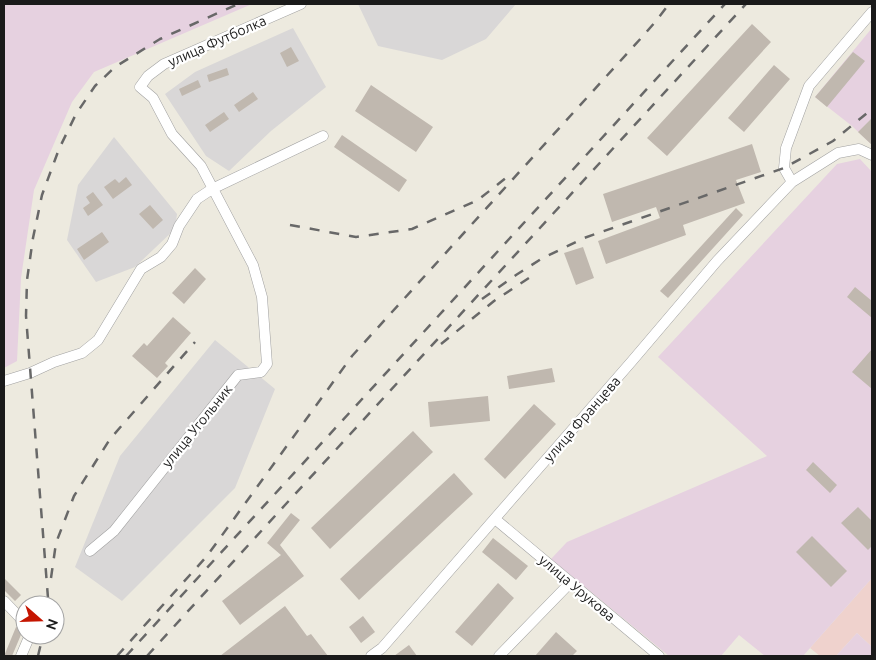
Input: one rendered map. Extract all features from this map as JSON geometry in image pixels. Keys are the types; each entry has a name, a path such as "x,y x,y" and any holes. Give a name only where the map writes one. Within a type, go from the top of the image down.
{"street":[{"name":"улица Футболка","path":"140,87 148,76 164,64 301,4"},
{"path":"792,182 784,168 786,148 809,86 872,12"},
{"name":"улица Угольник","path":"90,551 114,531 238,375 261,372 267,364 262,297 253,265 201,166 172,134 153,98 140,87"},
{"path":"4,381 30,374 54,362 82,353 98,340 140,269 162,257 172,244 179,226 197,199 212,189 324,136"},
{"name":"улица Францева","path":"371,656 382,648 495,519 717,261 792,182 838,153 858,149 872,155"},
{"name":"улица Урукова","path":"495,519 659,656"},
{"path":"499,656 570,582"},
{"path":"4,602 15,613"}],"shaded area":[{"path":"4,4 252,4 94,72 72,102 34,190 21,278 17,361 4,368"},
{"path":"358,4 516,4 486,39 442,60 378,46"},
{"path":"293,28 326,87 271,131 229,171 206,156 165,94 195,72"},
{"path":"872,28 872,145 852,126 815,97"},
{"path":"114,137 177,214 175,229 135,267 96,282 67,240 78,185"},
{"path":"860,159 872,172 872,578 803,656 765,656 739,635 721,656 669,656 551,559 567,542 767,456 658,357 837,164"},
{"path":"215,340 275,389 235,488 122,601 75,567 120,456"},
{"path":"872,578 872,647 857,633 836,656 820,656 810,648"},
{"path":"857,633 872,647 872,656 836,656"}],"building":[{"path":"752,24 771,42 667,156 647,138"},
{"path":"291,47 299,61 287,67 280,53"},
{"path":"853,52 865,61 827,107 815,97"},
{"path":"774,65 790,79 744,132 728,118"},
{"path":"227,68 229,75 209,82 207,75"},
{"path":"198,80 201,87 182,96 179,89"},
{"path":"371,85 433,127 416,152 355,111"},
{"path":"253,92 258,99 239,112 234,105"},
{"path":"224,112 229,119 210,132 205,125"},
{"path":"872,118 872,145 858,132"},
{"path":"342,135 407,180 399,192 334,147"},
{"path":"752,144 761,172 736,180 745,203 683,225 686,235 606,264 598,241 660,218 656,207 612,222 603,194"},
{"path":"126,177 132,185 113,199 104,187 115,179 119,183"},
{"path":"93,192 103,205 88,216 83,208 90,203 86,197"},
{"path":"150,205 163,220 153,229 139,214"},
{"path":"736,208 743,215 668,298 660,291"},
{"path":"102,232 109,242 84,260 77,249"},
{"path":"583,247 594,278 576,285 564,253"},
{"path":"195,268 206,279 184,304 172,293"},
{"path":"855,287 872,301 872,318 847,297"},
{"path":"173,317 191,333 165,363 168,366 157,378 132,356 144,343 147,346"},
{"path":"872,349 872,389 852,372"},
{"path":"552,368 555,382 509,389 507,376"},
{"path":"488,396 490,421 430,427 428,402"},
{"path":"534,404 556,424 505,479 484,459"},
{"path":"413,431 433,452 330,549 311,528"},
{"path":"813,462 837,485 830,493 806,470"},
{"path":"454,473 473,494 359,600 340,579"},
{"path":"858,507 872,521 872,546 868,550 841,523"},
{"path":"291,513 300,520 280,545 304,576 240,625 222,601 281,555 267,543"},
{"path":"812,536 847,571 831,587 796,552"},
{"path":"493,538 528,566 516,580 482,552"},
{"path":"4,578 21,595 15,595 15,601 4,590"},
{"path":"498,583 514,598 472,646 455,632"},
{"path":"285,606 307,636 311,634 328,656 220,656"},
{"path":"363,616 375,632 361,643 349,627"},
{"path":"15,629 15,645 17,645 12,656 4,656"},
{"path":"556,632 577,651 572,656 535,656"},
{"path":"409,645 417,656 394,656"}],"railway":[{"path":"48,595 26,316 27,280 42,195 59,149 76,114 95,86 115,67 160,39 238,4"},
{"path":"117,656 207,556 352,356 643,36 669,4"},
{"path":"126,656 725,4"},
{"path":"147,656 746,4"},
{"path":"482,299 541,259 584,238 784,168 833,141 872,109"},
{"path":"290,225 356,237 412,229 478,200 507,177"},
{"path":"441,344 494,301 529,278"},
{"path":"51,578 56,543 74,496 110,439 195,342"},
{"path":"38,656 41,645"}]}
